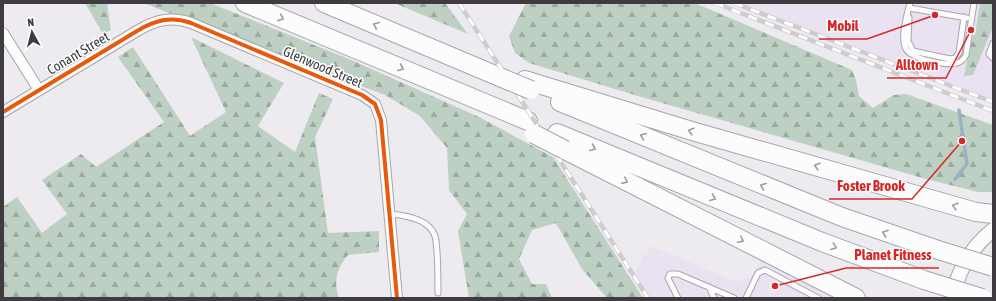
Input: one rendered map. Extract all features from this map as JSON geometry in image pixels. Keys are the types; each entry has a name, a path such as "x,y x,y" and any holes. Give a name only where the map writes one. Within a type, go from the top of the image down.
{"highway":[{"path":"245,3 430,80 531,127 565,150 856,298"},
{"path":"324,3 449,56 528,85 780,193 881,232 993,267"},
{"path":"528,85 976,212 993,214"},
{"path":"531,127 557,133 822,242 924,280 982,298"}],"main road":[{"path":"952,298 957,280 965,262 977,246 993,230"}],"street":[{"name":"Conant Street","path":"3,112 136,30 152,23 168,19"},
{"name":"Glenwood Street","path":"168,19 191,23 370,99 375,104 381,120 397,298"},
{"path":"3,33 39,90"}],"lane":[{"path":"909,6 904,44 906,50 918,58 954,64 962,61 966,55 974,3"},
{"path":"909,6 972,19"},
{"path":"909,6 910,28 908,41 910,47 917,53 950,59 955,58 959,53 964,17"},
{"path":"993,43 989,54 993,58"},
{"path":"389,214 416,219 429,227 435,236 438,292"},
{"path":"746,298 758,273 765,270 818,298"},
{"path":"678,298 668,278 670,274 678,274 734,298"},
{"path":"709,287 714,298"}],"shaded area":[{"path":"734,3 993,3 993,102 818,36"},
{"path":"651,246 737,282 751,277 761,260 842,298 648,298 634,276 644,253 647,255"}],"green space":[{"path":"85,3 113,3 107,5 111,30 103,34"},
{"path":"143,3 210,3 349,59 479,117 553,157 643,298 607,298 582,269 556,223 532,230 519,259 532,284 546,284 552,298 469,298 458,231 467,214 449,190 447,148 420,116 385,95"},
{"path":"394,3 445,3 468,34"},
{"path":"526,3 697,4 852,70 856,80 859,96 873,108 894,95 906,94 993,125 993,192 978,192 926,179 529,63 515,53 509,36"},
{"path":"980,3 993,3 993,27 973,75 964,76 973,35 975,35"},
{"path":"191,37 284,83 258,126 295,152 319,93 333,99 315,137 328,233 379,231 379,252 348,255 341,265 337,275 336,286 339,298 3,298 3,207 17,197 42,233 67,214 42,180 81,154 96,167 164,122 118,57 133,47 190,136 226,112"}],"waterway":[{"path":"955,179 967,164 959,110"}],"railway":[{"path":"459,3 648,298"},
{"path":"715,3 993,111"},
{"path":"734,3 993,102"}],"cycle path":[{"path":"3,112 144,27 163,20 177,20 191,23 362,95 375,104 381,120 397,298"}],"place":[{"name":"Mobil","path":"935,15"},
{"name":"Alltown","path":"971,30"},
{"name":"Foster Brook","path":"962,141"},
{"name":"Planet Fitness","path":"775,286"}]}
